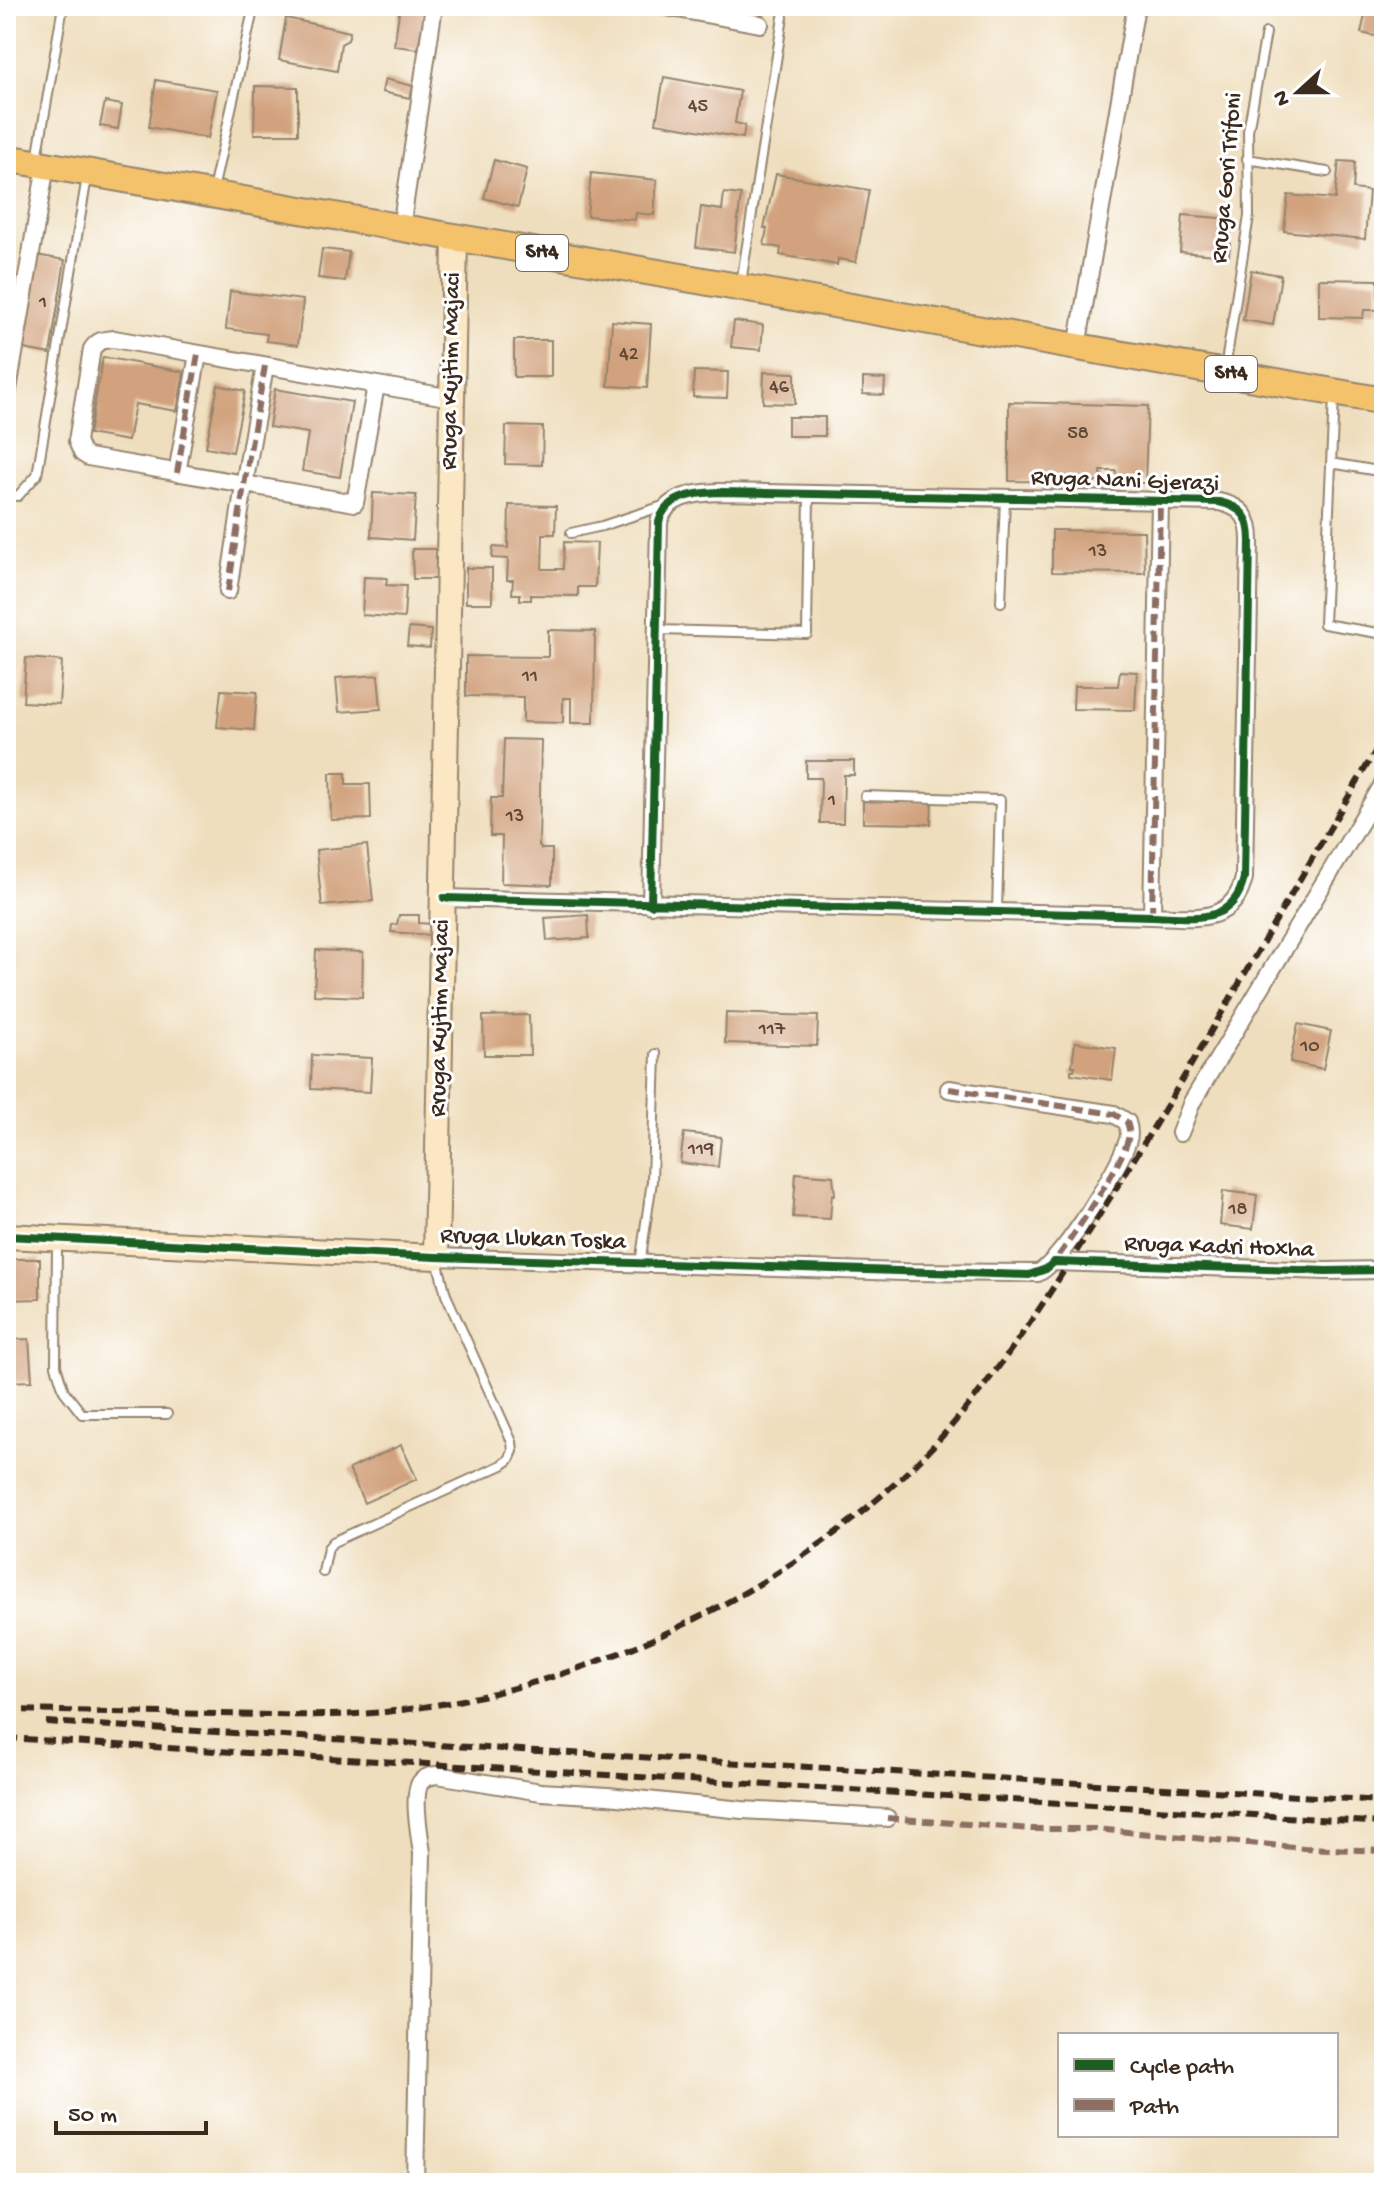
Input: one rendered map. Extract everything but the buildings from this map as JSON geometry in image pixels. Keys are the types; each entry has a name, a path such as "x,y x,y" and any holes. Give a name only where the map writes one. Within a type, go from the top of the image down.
{"main road":[{"name":"SH4","path":"6,158 1384,401"}],"street":[{"path":"401,228 434,6"},
{"path":"661,6 760,24"},
{"path":"1077,347 1136,6"},
{"path":"6,401 41,164"},
{"name":"Rruga Kujtim Majaci","path":"436,1257 455,238"},
{"path":"376,385 355,503 88,457 82,453 77,441 92,349 97,342 114,339 452,398"},
{"path":"177,473 198,354"},
{"path":"228,591 265,366"},
{"name":"Rruga Nani Gjerazi","path":"444,898 1195,917 1230,907 1241,891 1245,859 1250,525 1240,509 1230,504 1160,501 698,493 670,503"},
{"path":"1152,916 1160,501"},
{"path":"651,905 659,522 661,513 670,503"},
{"path":"1180,1133 1192,1102 1384,783"},
{"path":"949,1089 1114,1114 1127,1122 1129,1138 1125,1146 1100,1193 1054,1262"},
{"name":"Rruga Llukan Toska","path":"6,1236 436,1257 1029,1275 1054,1262"},
{"name":"Rruga Kadri Hoxha","path":"1054,1262 1326,1271 1384,1270"},
{"path":"415,2183 422,1853 417,1806 420,1783 425,1777 437,1775 541,1792 742,1810 887,1818"}],"lane":[{"path":"41,164 63,6"},
{"path":"212,195 254,6"},
{"path":"740,288 783,17"},
{"name":"Rruga Gori Trifoni","path":"1225,373 1249,216 1248,131 1266,33"},
{"path":"1247,159 1327,172"},
{"path":"6,495 18,496 37,475 88,173"},
{"path":"1334,392 1324,624 1384,634"},
{"path":"1331,463 1384,472"},
{"path":"658,630 807,634 809,495"},
{"path":"1001,602 1005,498"},
{"path":"571,533 670,503"},
{"path":"865,796 1000,800 997,913"},
{"name":"Rruga Llukan Toska","path":"640,1264 652,1181 656,1054"},
{"path":"58,1237 56,1366 64,1391 82,1414 167,1414"},
{"name":"Rruga Kujtim Majaci","path":"323,1572 328,1548 333,1542 502,1465 509,1460 513,1451 506,1425 446,1295 436,1257"}],"railway":[{"path":"6,1710 323,1715 385,1712 462,1700 539,1681 616,1655 690,1622 762,1583 829,1538 890,1488 945,1433 991,1377 1032,1319 1145,1141 1384,737"},
{"path":"46,1722 1384,1801"},
{"path":"6,1738 1384,1823"}],"marked path":[{"path":"177,473 198,354"},
{"path":"228,591 265,366"},
{"path":"1152,916 1160,501"},
{"path":"949,1089 1114,1114 1127,1122 1129,1134 1119,1161 1054,1262"},
{"path":"887,1818 1032,1829 1095,1829 1304,1848 1384,1851"}],"cycle path":[{"path":"444,898 1152,916 1182,917 1221,911 1239,893 1244,878 1250,541 1244,515 1234,507 1219,502 718,492 700,493 674,501 659,522 651,905"},
{"path":"6,1236 436,1257 1029,1275 1046,1269 1054,1262 1326,1271 1384,1270"}]}
